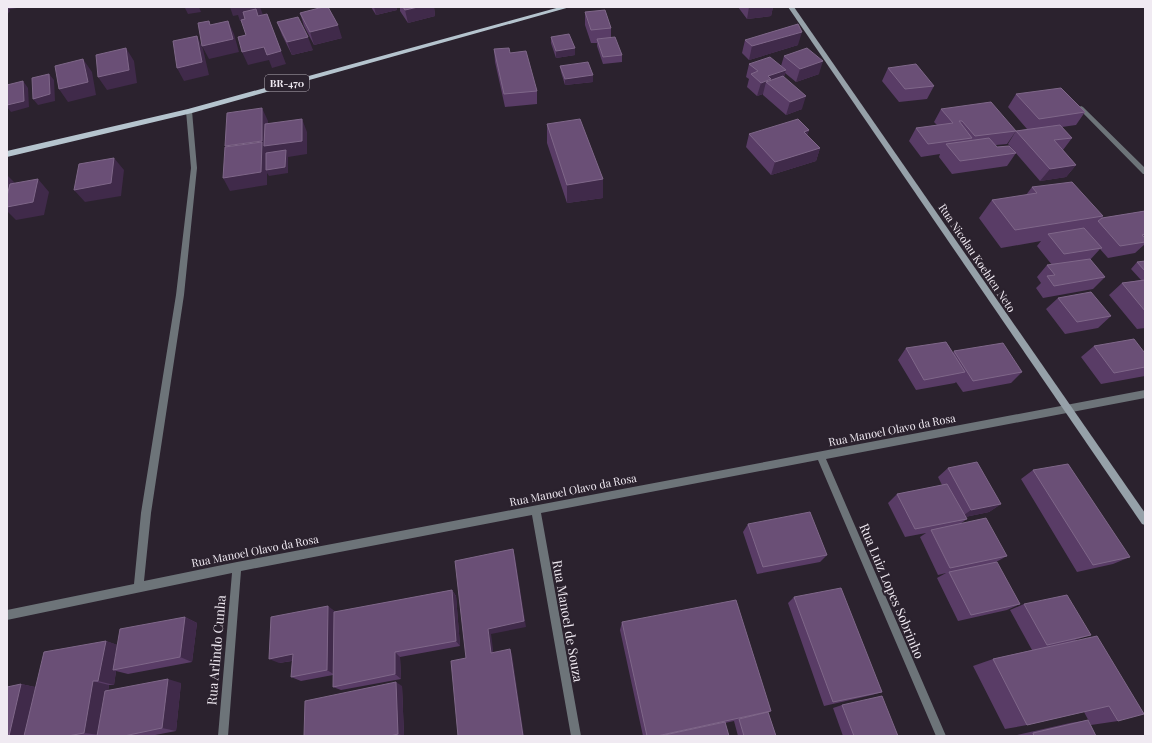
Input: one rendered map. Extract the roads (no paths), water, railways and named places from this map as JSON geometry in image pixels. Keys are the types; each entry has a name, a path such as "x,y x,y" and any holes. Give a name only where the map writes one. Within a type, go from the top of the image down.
{"main road":[{"name":"BR-470","path":"7,154 189,111 566,7"},
{"name":"Rua Nicolau Koehlen Neto","path":"791,7 1145,521"}],"street":[{"path":"1081,108 1145,172"},
{"path":"139,587 146,513 180,295 194,168 189,111"},
{"name":"Rua Manoel Olavo da Rosa","path":"7,615 237,566 1145,394"},
{"name":"Rua Luiz Lopes Sobrinho","path":"820,456 941,736"},
{"name":"Rua Manoel de Souza","path":"536,510 576,736"},
{"name":"Rua Arlindo Cunha","path":"223,736 237,566"}]}
